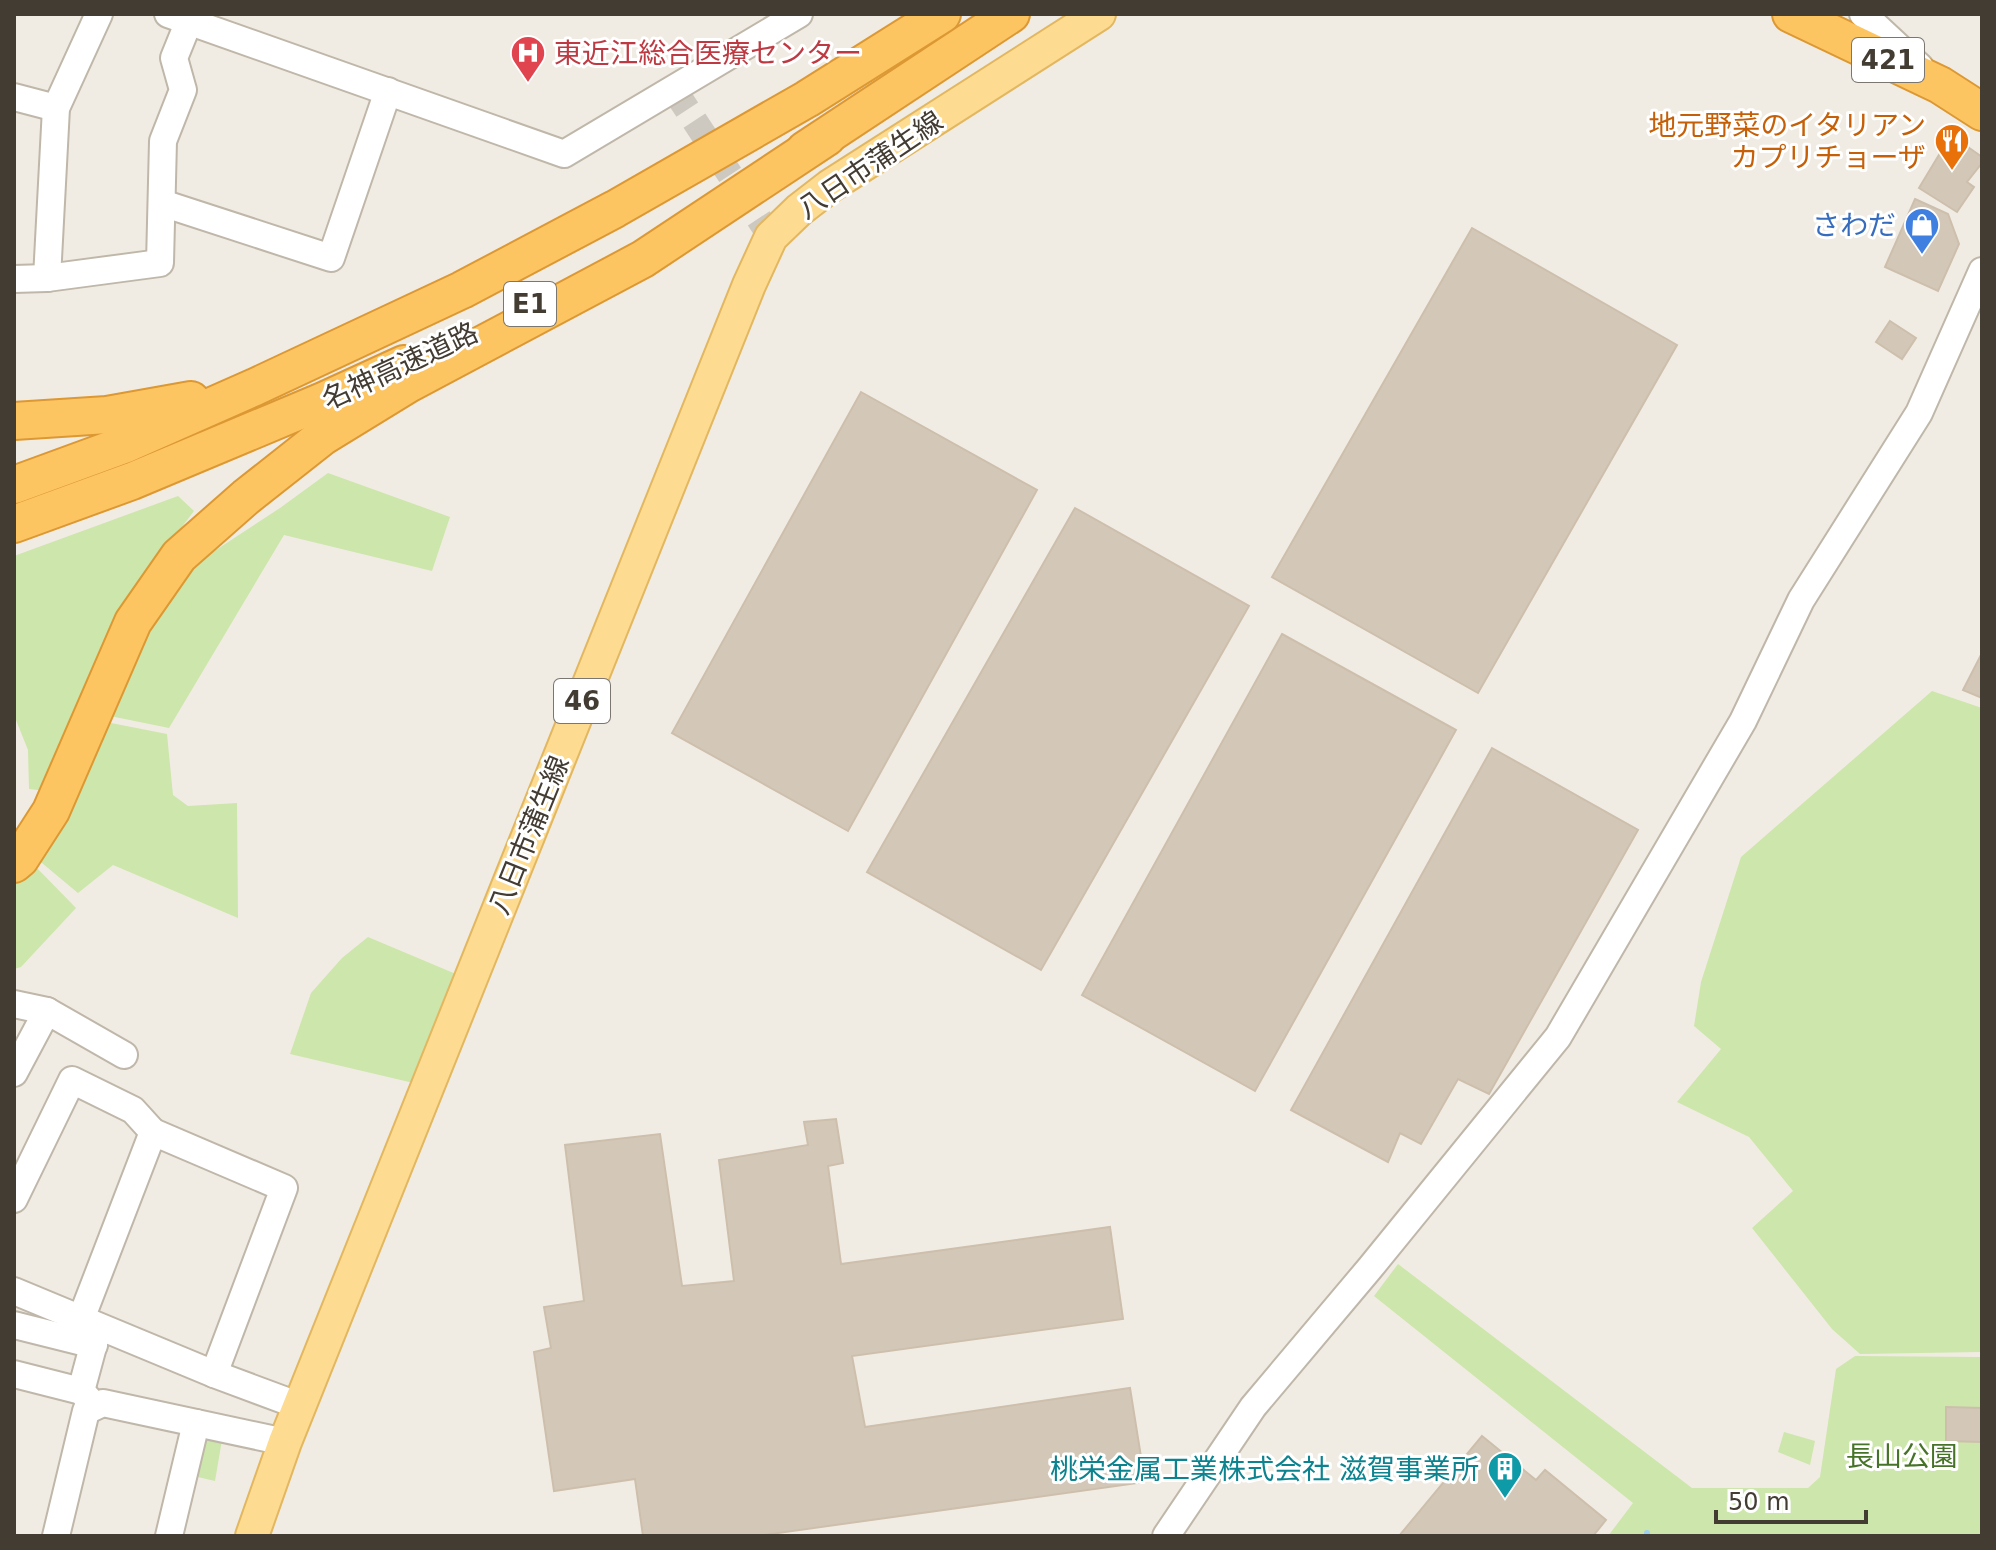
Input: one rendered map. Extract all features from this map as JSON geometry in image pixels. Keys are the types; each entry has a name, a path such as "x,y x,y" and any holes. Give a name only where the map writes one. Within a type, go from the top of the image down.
{"highway":[{"name":"名神高速道路","path":"14,485 126,444 462,290 615,209 807,99 942,14"},
{"name":"名神高速道路","path":"14,524 161,469 323,401 482,329 637,249 827,137 1011,14"},
{"name":"421","path":"1791,14 1940,85 1982,112"},
{"path":"14,864 51,811 133,622 179,556 246,497 322,437 410,383 643,259 827,137"},
{"path":"14,421 107,415 255,387"}],"main road":[{"name":"八日市蒲生線","path":"252,1536 285,1442 749,285 771,237 830,186 1099,14"}],"street":[{"path":"47,278 56,108 99,14"},
{"path":"14,279 47,278 160,263 163,141 183,90 174,58 178,18 564,154 799,14"},
{"path":"1863,14 1940,85"},
{"path":"162,203 331,258 388,91"},
{"path":"14,97 56,108"},
{"path":"1166,1536 1253,1407 1558,1037 1743,721 1801,600 1919,413 1982,271"},
{"path":"14,1004 47,1011 124,1055"},
{"path":"14,1073 47,1011"},
{"path":"14,1199 72,1080 133,1110 153,1132 284,1188 214,1374"},
{"path":"56,1536 86,1411 91,1330 153,1132"},
{"path":"14,1292 91,1330 300,1406"},
{"path":"14,1325 91,1330"},
{"path":"14,1374 103,1403 285,1442"},
{"path":"169,1536 196,1423"}],"green space":[{"path":"328,473 450,517 432,571 284,535 169,728 110,716 149,627 190,567"},
{"path":"178,496 194,511 143,578 46,791 29,789 28,750 14,715 14,556"},
{"path":"1932,691 1982,708 1982,1352 1860,1354 1832,1329 1752,1228 1793,1191 1749,1137 1677,1102 1721,1049 1694,1026 1701,982 1741,857"},
{"path":"106,722 167,734 173,795 188,806 237,803 238,918 113,865 78,893 36,858"},
{"path":"32,863 76,908 21,967 14,969 14,879"},
{"path":"368,937 463,977 422,1085 290,1054 311,993 342,958"},
{"name":"長山公園","path":"1398,1264 1692,1488 1808,1488 1820,1477 1836,1369 1855,1356 1982,1357 1982,1536 1608,1536 1633,1503 1374,1296"},
{"path":"190,1425 223,1434 215,1481 185,1474"},
{"path":"1784,1432 1815,1441 1810,1465 1778,1452"}],"building":[{"name":"地元野菜のイタリアン カプリチョーザ","path":"1951,135 1982,157 1982,163 1967,182 1974,187 1957,212 1919,188"},
{"name":"さわだ","path":"1915,199 1948,214 1959,244 1938,291 1885,267"},
{"path":"1472,228 1677,345 1478,693 1272,577"},
{"path":"1890,321 1916,338 1902,359 1876,342"},
{"path":"861,392 1037,490 848,831 672,733"},
{"path":"1075,508 1249,606 1041,970 867,872"},
{"path":"1282,634 1456,730 1255,1091 1082,995"},
{"path":"1982,653 1982,698 1963,690"},
{"path":"1492,748 1638,830 1489,1094 1458,1079 1421,1144 1400,1133 1388,1162 1291,1110"},
{"path":"836,1119 843,1163 828,1166 841,1264 1110,1227 1123,1319 852,1356 865,1427 1130,1388 1145,1482 756,1536 643,1536 635,1479 554,1491 534,1352 551,1348 544,1307 584,1301 565,1145 660,1134 682,1286 734,1281 719,1160 808,1145 804,1122"},
{"path":"1946,1407 1982,1408 1982,1442 1946,1441"},
{"name":"桃栄金属工業株式会社 滋賀事業所","path":"1482,1436 1536,1480 1545,1470 1606,1520 1593,1536 1399,1536"}],"tunnel":[{"path":"673,88 771,237"}],"place":[{"name":"東近江総合医療センター","path":"528,84"},
{"name":"地元野菜のイタリアン カプリチョーザ","path":"1952,172"},
{"name":"さわだ","path":"1922,256"},
{"name":"桃栄金属工業株式会社 滋賀事業所","path":"1505,1500"}]}
